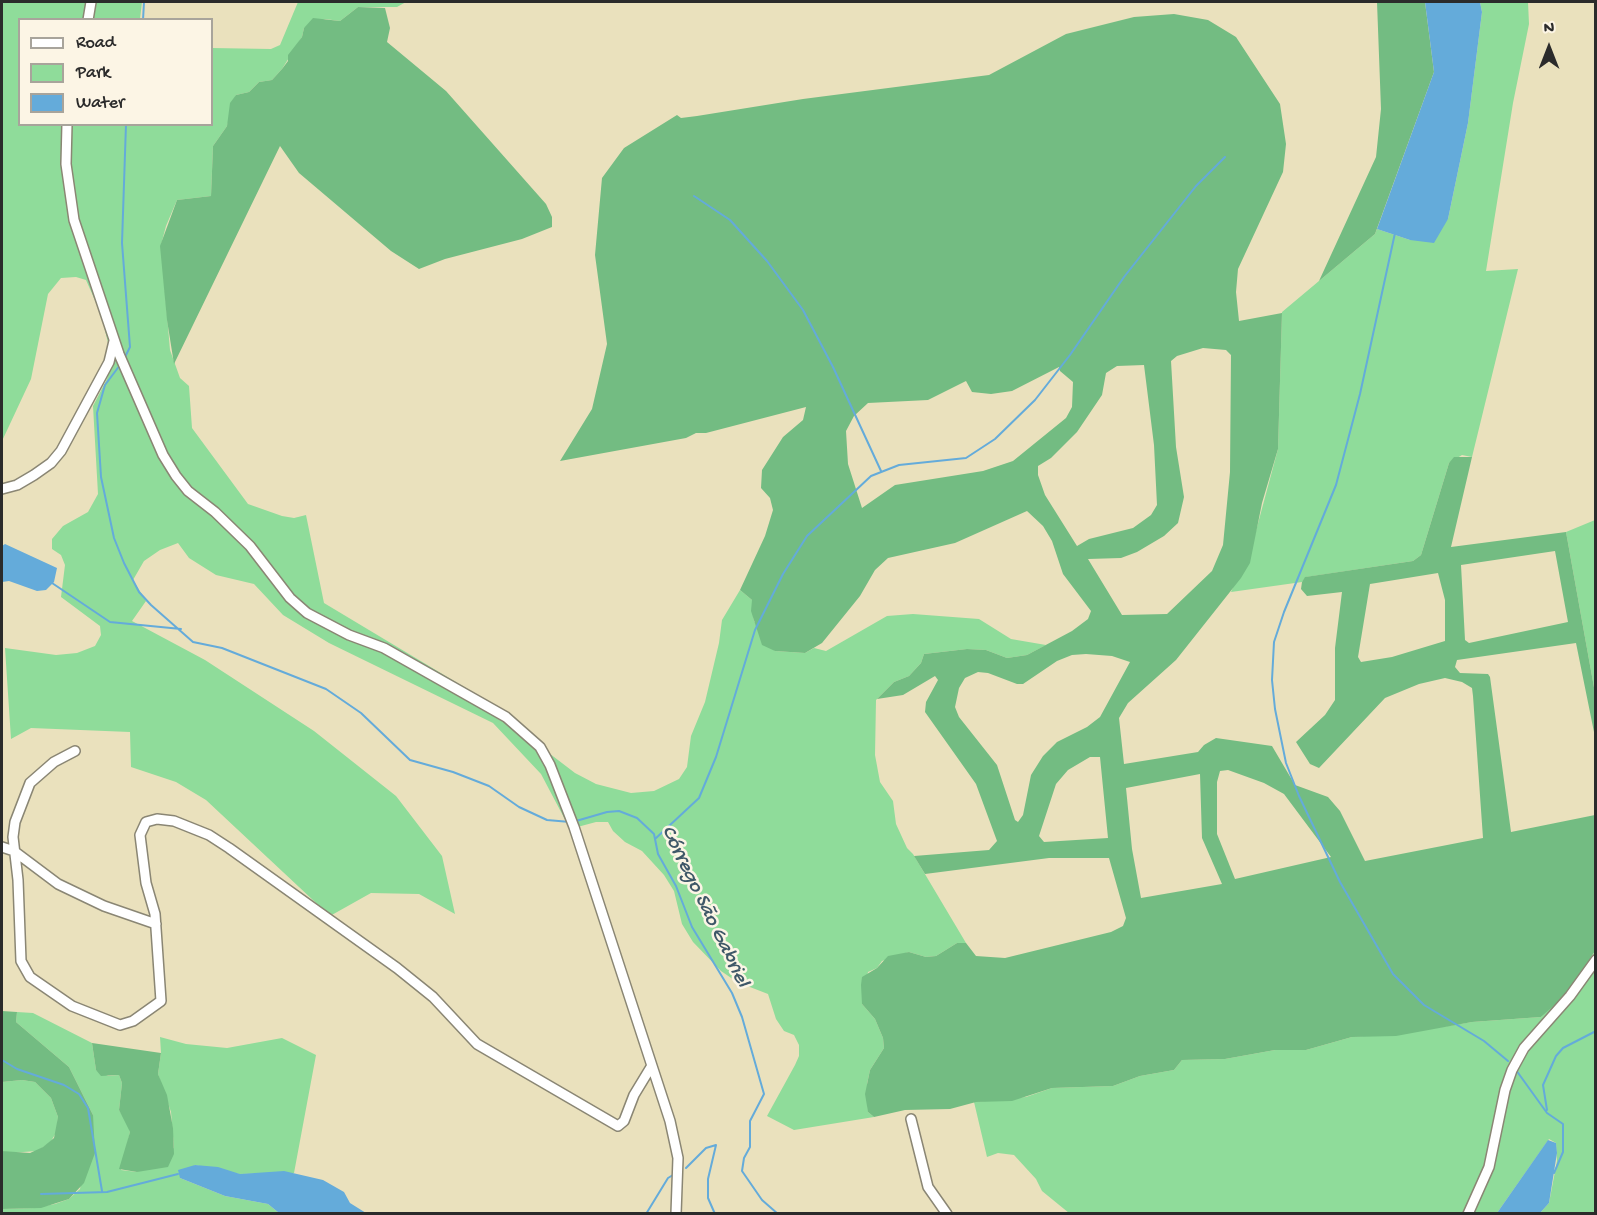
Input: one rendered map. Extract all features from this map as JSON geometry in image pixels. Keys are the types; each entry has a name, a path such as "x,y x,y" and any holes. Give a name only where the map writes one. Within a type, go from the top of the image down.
{"street":[{"path":"88,18 91,2"},
{"path":"67,126 66,164 74,220 114,341 163,455 176,476 188,491 215,512 250,546 290,598 307,613 326,625 384,648 506,717 540,747 550,765 573,822 670,1121 678,1158 676,1214"},
{"path":"2,489 17,485 34,475 51,463 61,451 109,362 114,341"},
{"path":"75,751 54,762 30,783 15,822 14,851 18,880 21,962 30,977 72,1006 120,1025 128,1024 158,1004 163,993 156,924 146,883 140,835 146,822 158,819 174,821 209,835 236,852 416,983 448,1011 477,1044 618,1126 624,1121 634,1095 651,1068"},
{"path":"2,846 14,851 58,884 104,906 156,924"},
{"path":"1468,1214 1489,1167 1505,1090 1512,1070 1524,1048 1570,996 1596,960"},
{"path":"911,1119 927,1187 947,1214"}],"green space":[{"path":"2,2 142,2 140,18 18,18 18,126 213,126 213,48 271,49 280,45 298,2 406,2 397,7 358,7 340,21 325,19 304,28 302,37 282,69 272,80 259,82 249,92 236,95 227,126 213,146 211,196 177,200 161,245 170,350 180,378 189,386 192,428 248,504 282,516 294,518 306,515 324,603 514,717 520,731 575,773 596,784 631,793 654,791 679,779 687,767 691,736 705,702 722,620 740,590 752,600 754,621 775,651 805,653 814,648 826,651 887,616 913,614 979,619 1011,639 1046,645 1027,655 1007,658 986,650 967,649 924,654 921,663 909,676 894,682 876,700 875,755 880,782 893,801 896,824 907,848 913,854 966,943 957,943 936,956 926,957 909,952 882,961 877,968 868,972 862,1004 875,1019 883,1038 884,1048 870,1070 867,1084 868,1112 874,1117 794,1130 767,1116 795,1065 799,1056 799,1045 794,1035 784,1031 776,1019 768,994 737,982 721,971 693,942 682,924 674,891 664,875 642,851 625,842 613,831 608,822 596,822 570,829 541,774 493,723 329,643 283,615 254,584 216,575 189,558 178,543 160,550 144,561 133,580 146,601 132,621 205,660 314,731 396,796 442,856 455,914 419,894 371,893 330,916 206,800 176,782 131,767 130,732 31,728 11,739 5,648 56,655 77,653 95,646 101,635 100,626 61,597 65,565 61,555 52,549 52,539 63,526 88,512 98,494 93,406 107,379 112,359 101,314 86,280 76,277 61,278 48,294 31,379 2,441"},
{"path":"1377,2 1425,2 1434,72 1375,234 1319,281 1376,157 1381,109"},
{"path":"1480,2 1528,2 1529,24 1513,103 1486,271 1518,269 1472,457 1462,455 1449,463 1421,555 1413,561 1306,577 1302,582 1231,592 1253,542 1278,449 1282,312 1375,234 1377,229 1410,240 1448,219 1468,123 1482,12"},
{"path":"358,7 385,8 390,28 387,42 446,91 546,204 552,217 552,227 522,239 445,259 419,269 391,251 299,173 280,146 174,364 160,246 177,200 211,196 213,146 227,126 230,103 236,95 249,92 259,82 272,80 288,61 288,55 302,37 304,28 313,18 340,21"},
{"path":"1174,14 1208,20 1236,37 1280,104 1286,144 1283,172 1238,269 1236,292 1239,321 1282,313 1278,449 1262,503 1250,563 1241,578 1176,660 1128,703 1119,718 1124,764 1198,752 1204,745 1216,738 1272,746 1295,785 1328,797 1340,811 1365,861 1483,838 1472,688 1462,682 1445,678 1419,684 1385,698 1319,768 1310,764 1296,742 1325,715 1335,700 1335,648 1342,592 1307,596 1301,589 1305,577 1413,561 1421,555 1449,463 1454,457 1472,457 1451,547 1566,532 1595,693 1595,737 1576,643 1457,660 1455,667 1460,673 1488,674 1490,677 1511,832 1595,815 1595,951 1568,993 1541,1017 1472,1022 1396,1036 1352,1037 1306,1050 1275,1050 1225,1059 1182,1060 1174,1070 1140,1076 1113,1086 1052,1088 1012,1101 976,1102 950,1109 905,1110 874,1117 868,1112 865,1094 870,1070 884,1048 883,1038 875,1019 862,1004 861,985 862,977 877,968 888,956 909,952 926,957 936,956 957,943 966,943 976,956 1005,958 1111,932 1123,926 1126,918 1109,858 1049,858 925,874 914,856 989,850 997,841 976,784 925,712 926,702 938,680 935,676 903,695 877,699 894,682 909,676 921,663 924,654 967,649 986,650 1007,658 1027,655 1072,631 1088,619 1091,611 1063,574 1052,541 1043,526 1027,511 955,543 888,558 875,570 860,596 822,643 805,653 775,651 762,645 751,611 752,600 740,590 765,536 773,510 770,498 761,488 762,470 783,437 803,420 806,407 706,433 696,433 686,438 560,461 592,409 607,344 595,255 602,178 624,148 677,115 681,118 697,116 803,99 989,75 1066,34 1134,17","holes":["1203,348 1226,350 1231,355 1230,472 1223,545 1212,571 1167,614 1122,615 1088,559 1121,558 1137,552 1164,536 1178,523 1184,497 1176,447 1171,361 1177,356","1144,365 1154,445 1157,505 1151,515 1133,528 1089,539 1077,546 1045,495 1038,475 1038,466 1051,458 1077,432 1102,395 1106,373 1117,366","1059,367 1060,371 1073,382 1072,407 1066,418 1013,461 983,471 895,485 862,508 848,464 846,431 854,416 868,403 928,400 966,381 972,392 991,394 1012,391","1555,551 1568,622 1469,643 1465,640 1461,565","1438,573 1445,600 1445,641 1392,657 1361,662 1358,657 1370,584","1086,654 1112,656 1130,662 1100,717 1087,727 1057,742 1043,756 1031,775 1023,815 1018,822 1015,820 997,765 959,717 955,707 959,688 965,678 978,672 1023,684 1057,661 1072,655","1090,757 1100,757 1108,838 1044,842 1039,836 1056,784 1068,770","1228,770 1264,783 1284,794 1331,857 1235,879 1217,834 1217,782 1220,771","1200,774 1202,838 1222,884 1141,898 1132,849 1126,788"]},
{"path":"1595,520 1595,693 1566,532"},
{"path":"1595,951 1595,1213 1540,1213 1549,1203 1557,1161 1556,1143 1549,1139 1497,1213 1069,1213 1042,1191 1036,1179 1014,1155 998,1153 987,1157 974,1102 1026,1097 1052,1088 1113,1086 1140,1076 1174,1070 1182,1060 1225,1059 1275,1050 1306,1050 1352,1037 1411,1032 1472,1022 1541,1017 1587,967"},
{"path":"2,1011 17,1012 16,1022 69,1067 93,1115 95,1153 84,1183 69,1199 41,1208 2,1209 2,1151 30,1153 43,1147 54,1138 58,1117 51,1098 35,1082 22,1080 2,1082"},
{"path":"17,1012 33,1013 92,1043 96,1070 108,1076 119,1075 122,1083 119,1110 130,1132 121,1170 137,1172 174,1148 171,1112 158,1074 161,1053 160,1037 186,1044 227,1048 282,1038 316,1055 294,1173 239,1174 195,1165 180,1178 225,1196 268,1204 279,1213 2,1214 2,1209 34,1208 55,1204 69,1199 80,1189 93,1115 69,1067 16,1022"},
{"path":"92,1043 161,1053 158,1074 167,1095 173,1128 174,1154 168,1167 137,1172 119,1169 130,1132 119,1110 122,1083 119,1075 101,1076 96,1070"},
{"path":"22,1080 35,1082 51,1098 58,1117 57,1131 50,1143 37,1151 9,1153 2,1151 2,1082"}],"water":[{"path":"1425,2 1480,2 1482,12 1468,123 1448,219 1434,243 1410,240 1377,229 1434,72"},
{"path":"5,544 57,568 54,582 46,590 37,591 9,581 2,582 2,546"},
{"path":"1548,1140 1556,1143 1557,1153 1549,1203 1540,1213 1497,1213"},
{"path":"195,1165 218,1167 240,1174 284,1171 323,1180 344,1192 350,1203 366,1213 279,1213 268,1204 225,1196 180,1178 178,1170"}],"waterway":[{"name":"Córrego São Gabriel","path":"143,18 144,2"},
{"name":"Córrego São Gabriel","path":"125,357 130,347 122,243 126,126"},
{"path":"655,839 699,798 716,757 755,630 783,574 807,536 871,476 899,465 966,458 995,439 1035,400 1070,355 1124,277 1196,186 1225,157"},
{"path":"694,196 730,220 767,261 803,310 833,367 881,471"},
{"path":"1395,233 1360,394 1336,485 1274,642 1272,680 1275,709 1286,763 1299,796 1340,882 1393,974 1424,1005 1484,1041 1508,1061"},
{"name":"Córrego São Gabriel","path":"120,365 105,385 97,413 101,477 114,538 139,592 151,605 193,642 222,648 326,689 361,713 410,760 453,772 489,786 519,807 547,820 570,822"},
{"path":"52,583 110,622 181,629"},
{"name":"Córrego São Gabriel","path":"576,821 619,811 637,818 654,834 658,854 676,886 692,927 732,993 742,1017 764,1094 750,1121 750,1147 744,1158 742,1171 762,1200 778,1214"},
{"path":"1547,1110 1543,1085 1556,1056 1563,1048 1596,1031"},
{"path":"2,1060 17,1069 64,1085 79,1094 88,1108 102,1191"},
{"path":"1516,1070 1547,1113 1563,1124 1563,1152 1554,1173"},
{"path":"686,1168 706,1148 716,1145 708,1179 708,1198 715,1214"},
{"path":"41,1194 107,1192 178,1174"},
{"path":"646,1214 668,1178 673,1175"}]}
